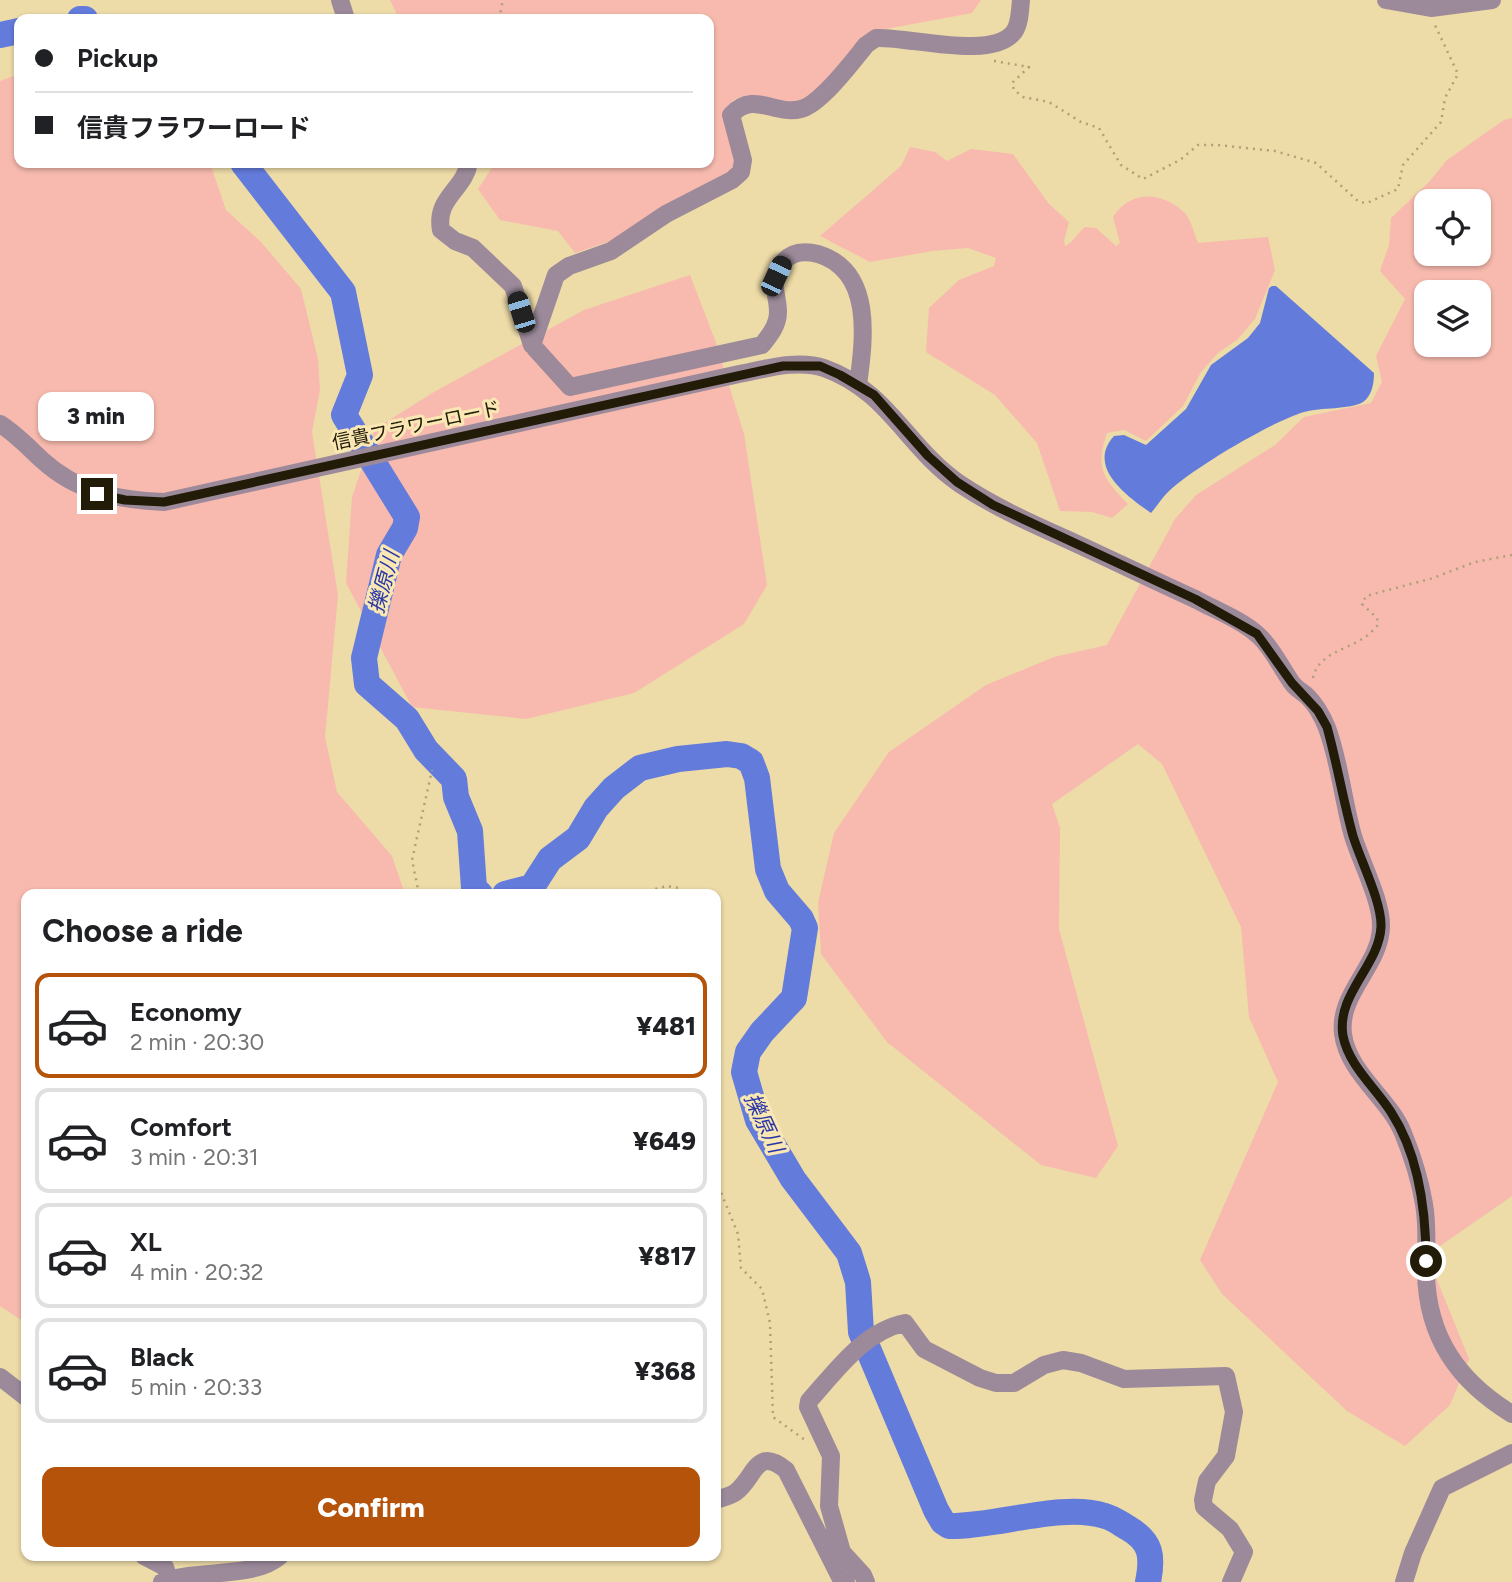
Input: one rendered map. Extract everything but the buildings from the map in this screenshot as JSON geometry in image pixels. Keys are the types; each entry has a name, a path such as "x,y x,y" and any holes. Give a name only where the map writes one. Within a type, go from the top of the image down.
{"street":[{"path":"532,345 556,275 569,266 611,251 666,214 732,180 741,172 743,160 731,115 738,107 749,103 787,111 803,109 816,101 866,45 876,38 984,46 1007,38 1017,25 1021,0"},
{"path":"1386,0 1431,8 1492,0"},
{"path":"468,168 445,201 439,218 441,230 456,241 473,248 513,286 532,345 570,387 762,345 773,332 778,312 773,290 782,263 792,254 808,252 832,261 846,272 855,284 861,303 863,324 858,385"},
{"name":"信貴フラワーロード","path":"0,424 16,434 66,479 97,494 125,500 164,502 783,366 820,366 874,395 928,456 957,482 993,505 1195,599 1257,634 1292,683 1308,698 1327,727 1353,834 1379,906 1379,942 1360,975 1344,1016 1343,1032 1346,1048 1402,1130 1413,1160 1424,1204 1429,1310 1437,1335 1451,1359 1471,1382 1493,1402 1512,1414"},
{"path":"870,1581 842,1552 829,1506 831,1456 808,1407 809,1401 849,1356 886,1327 905,1323 924,1349 980,1378 996,1383 1014,1382 1044,1365 1063,1360 1081,1363 1124,1380 1226,1376 1234,1412 1226,1456 1207,1480 1203,1500 1204,1507 1230,1530 1244,1552 1231,1582"},
{"path":"0,1377 21,1393"},
{"path":"1404,1582 1413,1553 1442,1488 1512,1453"},
{"path":"721,1498 736,1492 762,1462 771,1460 777,1463 786,1470 840,1577 846,1582"},
{"path":"154,1561 165,1567 166,1581 261,1567 271,1561"}],"path":[{"path":"987,59 1029,67 1012,83 1014,90 1023,97 1049,102 1081,122 1099,128 1121,165 1143,179 1180,160 1198,145 1275,151 1316,163 1359,202 1367,203 1398,189 1404,166 1441,122 1445,98 1458,74 1434,24 1431,8"},
{"path":"1308,698 1315,668 1339,649 1364,638 1378,625 1377,618 1362,604 1366,596 1433,578 1475,562 1512,555"},
{"path":"418,889 412,860 432,770"},
{"path":"655,889 667,886 680,889"},
{"path":"721,1192 738,1234 741,1268 762,1289 769,1323 773,1417 804,1438 810,1448"}],"shaded area":[{"path":"390,0 981,0 972,13 880,30 809,99 789,106 768,103 749,95 735,99 727,107 738,160 733,174 628,235 575,253 558,231 500,220 478,189 492,168 714,168 714,14 397,14"},
{"path":"14,76 14,168 212,168 226,210 261,242 301,289 318,359 320,390 312,432 338,595 325,737 337,792 392,856 403,889 21,889 21,1320 0,1306 0,81"},
{"path":"1512,118 1512,1196 1427,1255 1469,1359 1450,1405 1405,1446 1347,1411 1222,1294 1200,1260 1278,1082 1249,1017 1241,927 1162,764 1138,744 1052,804 1060,828 1059,929 1118,1146 1096,1178 1041,1165 887,1042 821,954 818,903 834,833 889,752 986,685 1054,657 1107,645 1175,519 1196,495 1275,445 1304,417 1371,403 1382,382 1376,356 1405,299 1380,271 1389,245 1391,218 1414,196 1414,266 1491,266 1491,189 1422,189 1447,160 1504,120"},
{"path":"910,147 935,152 947,161 971,149 1013,154 1049,204 1069,222 1065,246 1085,227 1096,228 1116,246 1120,243 1113,217 1128,202 1147,197 1166,201 1185,213 1198,243 1268,237 1275,270 1255,319 1237,340 1218,353 1201,372 1183,406 1146,441 1124,430 1107,433 1102,456 1104,472 1112,487 1128,504 1112,518 1092,512 1060,511 1037,443 995,395 926,352 929,308 959,280 994,266 996,258 968,248 932,251 870,262 820,236 901,166"},
{"path":"690,275 715,340 744,434 767,585 744,624 634,693 526,719 412,707 346,583 352,497 375,429 434,392 584,310"}],"water":[{"path":"1276,286 1374,373 1370,393 1357,405 1304,412 1253,435 1180,482 1151,513 1113,480 1107,470 1107,448 1114,436 1124,435 1146,445 1186,409 1211,365 1248,338 1260,323 1269,288"}],"waterway":[{"name":"擽原川","path":"0,35 14,32"},
{"name":"擽原川","path":"247,168 343,292 360,375 344,415 407,517 405,528 389,555 364,658 367,684 407,719 426,750 454,779 456,797 470,831 475,889"},
{"name":"擽原川","path":"524,889 532,887 550,859 578,838 596,808 614,788 640,768 678,759 727,754 741,756 751,762 757,778 768,869 777,891 801,919 805,928 794,998 762,1032 748,1052 744,1072 758,1120 793,1179 849,1253 858,1282 861,1332 936,1510 943,1522 949,1526 1049,1513 1088,1512 1108,1517 1136,1533 1146,1545 1150,1558 1148,1582"}],"route":[{"path":"97,494 125,500 164,502 783,366 820,366 858,385 874,395 928,456 957,482 993,505 1195,599 1257,634 1292,683 1318,711 1332,744 1353,834 1379,906 1381,927 1379,942 1351,994 1344,1016 1346,1048 1402,1130 1424,1204 1426,1261"}]}
